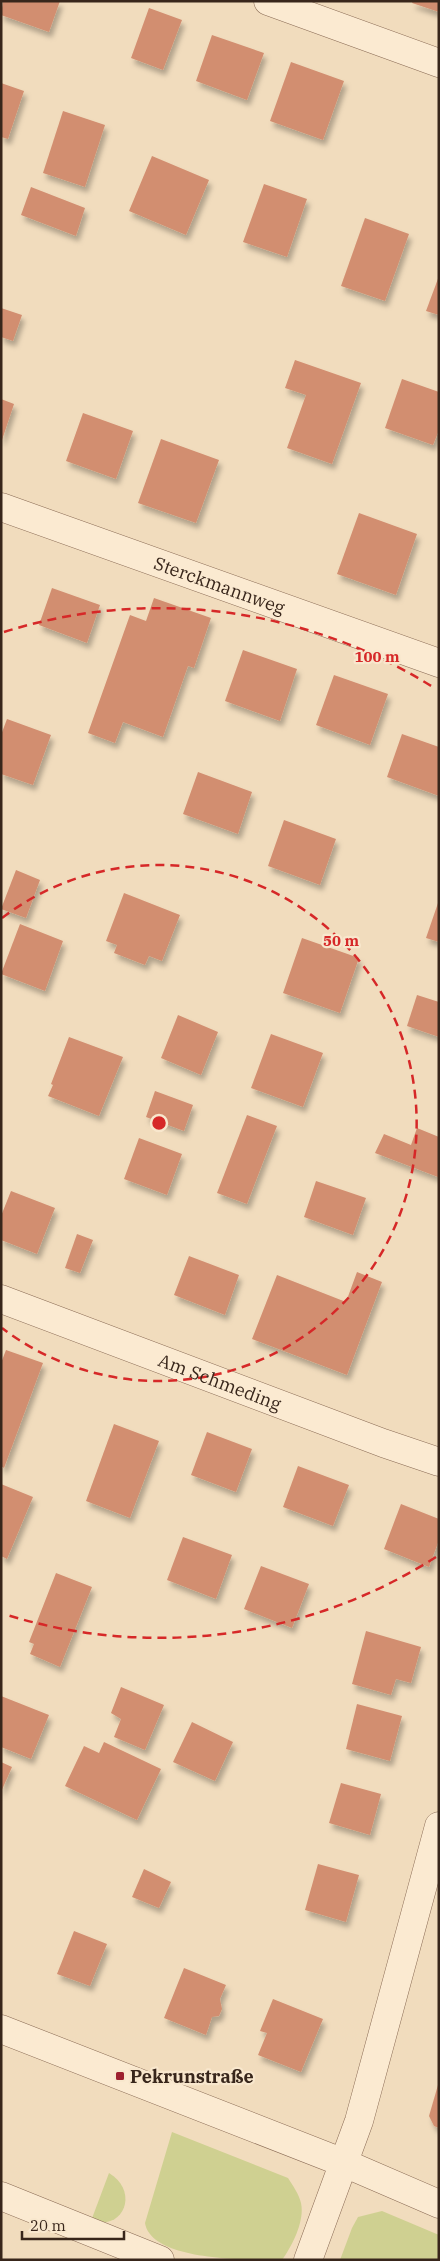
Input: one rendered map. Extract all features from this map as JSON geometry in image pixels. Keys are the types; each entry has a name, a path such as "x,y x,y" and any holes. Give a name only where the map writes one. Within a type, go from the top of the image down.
{"street":[{"path":"268,1 439,63"},
{"name":"Sterckmannweg","path":"1,507 439,663"},
{"name":"Am Schmeding","path":"1,1300 439,1462"},
{"path":"308,2260 359,2121 439,1826"},
{"path":"1,2029 344,2163 439,2204"},
{"path":"1,2196 160,2260"}],"green space":[{"path":"172,2132 288,2178 299,2196 302,2210 297,2233 282,2260 247,2260 203,2256 164,2245 151,2236 145,2223"},
{"path":"109,2173 124,2190 124,2207 120,2215 112,2220 103,2223 91,2221"},
{"path":"382,2211 439,2235 439,2260 340,2260 358,2217"}],"building":[{"path":"3,1 60,1 49,32 1,15"},
{"path":"413,1 439,1 439,12 412,3"},
{"path":"149,8 182,20 163,70 131,58"},
{"path":"212,35 264,53 247,100 196,81"},
{"path":"291,62 344,81 323,140 270,121"},
{"path":"1,83 24,91 8,139 1,137"},
{"path":"63,111 105,125 85,187 43,173"},
{"path":"152,156 209,180 186,235 129,211"},
{"path":"264,184 307,199 287,257 243,242"},
{"path":"31,187 85,208 76,236 21,215"},
{"path":"365,218 409,234 385,301 341,286"},
{"path":"439,276 439,315 426,311"},
{"path":"1,308 22,315 13,341 1,337"},
{"path":"295,360 361,383 332,464 287,448 306,395 285,388"},
{"path":"402,379 439,392 439,430 433,445 385,428"},
{"path":"1,399 14,404 2,440 1,440"},
{"path":"83,413 133,431 116,479 66,461"},
{"path":"161,439 219,460 196,523 138,503"},
{"path":"359,513 417,534 396,595 337,574"},
{"path":"52,588 100,605 87,643 39,625"},
{"path":"154,598 211,618 194,668 188,666 163,737 123,722 115,743 88,733 130,615 146,621"},
{"path":"243,650 297,669 280,721 225,701"},
{"path":"334,675 388,694 370,745 316,725"},
{"path":"7,719 51,735 33,785 1,774 1,735"},
{"path":"402,734 439,747 439,796 387,777"},
{"path":"198,772 252,792 238,834 183,814"},
{"path":"284,820 336,839 320,885 268,866"},
{"path":"16,870 40,880 26,918 1,909"},
{"path":"124,893 180,915 162,961 149,956 145,965 114,953 117,945 106,941"},
{"path":"439,903 439,942 426,938"},
{"path":"20,924 63,941 45,991 1,974"},
{"path":"302,938 359,958 340,1013 283,993"},
{"path":"417,995 439,1002 439,1037 407,1026"},
{"path":"178,1015 218,1032 201,1075 161,1058"},
{"path":"271,1034 323,1053 303,1107 251,1088"},
{"path":"69,1037 123,1057 99,1116 48,1096"},
{"path":"155,1091 193,1105 184,1131 146,1117"},
{"path":"247,1115 277,1126 247,1204 217,1193"},
{"path":"417,1128 439,1137 438,1177 375,1153 384,1134 411,1145"},
{"path":"139,1138 182,1154 167,1195 124,1179"},
{"path":"316,1181 366,1198 353,1235 304,1217"},
{"path":"11,1191 55,1208 37,1254 1,1240 1,1216"},
{"path":"77,1234 93,1240 80,1273 65,1268"},
{"path":"189,1256 239,1275 225,1315 174,1295"},
{"path":"357,1272 382,1282 347,1375 252,1339 277,1275 346,1302"},
{"path":"6,1350 43,1363 4,1468 1,1466 1,1363"},
{"path":"114,1424 159,1441 130,1518 86,1501"},
{"path":"207,1432 252,1449 236,1492 191,1475"},
{"path":"298,1466 349,1485 333,1526 283,1507"},
{"path":"1,1484 33,1497 7,1559 1,1556"},
{"path":"401,1504 439,1519 439,1540 429,1567 384,1549"},
{"path":"183,1537 232,1555 216,1599 167,1580"},
{"path":"261,1566 309,1584 292,1628 244,1609"},
{"path":"56,1573 92,1587 60,1667 30,1654 34,1644 29,1642"},
{"path":"366,1631 421,1647 411,1683 396,1679 391,1695 352,1684"},
{"path":"121,1687 164,1705 145,1750 114,1737 121,1719 111,1713"},
{"path":"1,1696 49,1715 31,1759 1,1747"},
{"path":"357,1704 402,1716 390,1761 346,1749"},
{"path":"192,1722 233,1742 215,1781 173,1762"},
{"path":"104,1742 161,1769 137,1820 65,1786 84,1746 99,1753"},
{"path":"1,1762 12,1767 1,1792"},
{"path":"341,1783 381,1794 370,1835 329,1823"},
{"path":"318,1864 359,1875 346,1922 305,1910"},
{"path":"144,1869 171,1882 159,1908 132,1897"},
{"path":"74,1931 107,1944 90,1986 57,1974"},
{"path":"184,1968 226,1985 220,1999 222,2009 219,2016 212,2017 206,2035 164,2018"},
{"path":"273,1999 323,2019 301,2072 258,2055 267,2033 260,2031"},
{"path":"438,2085 439,2128 434,2126 429,2116"}],"place":[{"name":"Pekrunstraße","path":"120,2076"}]}
